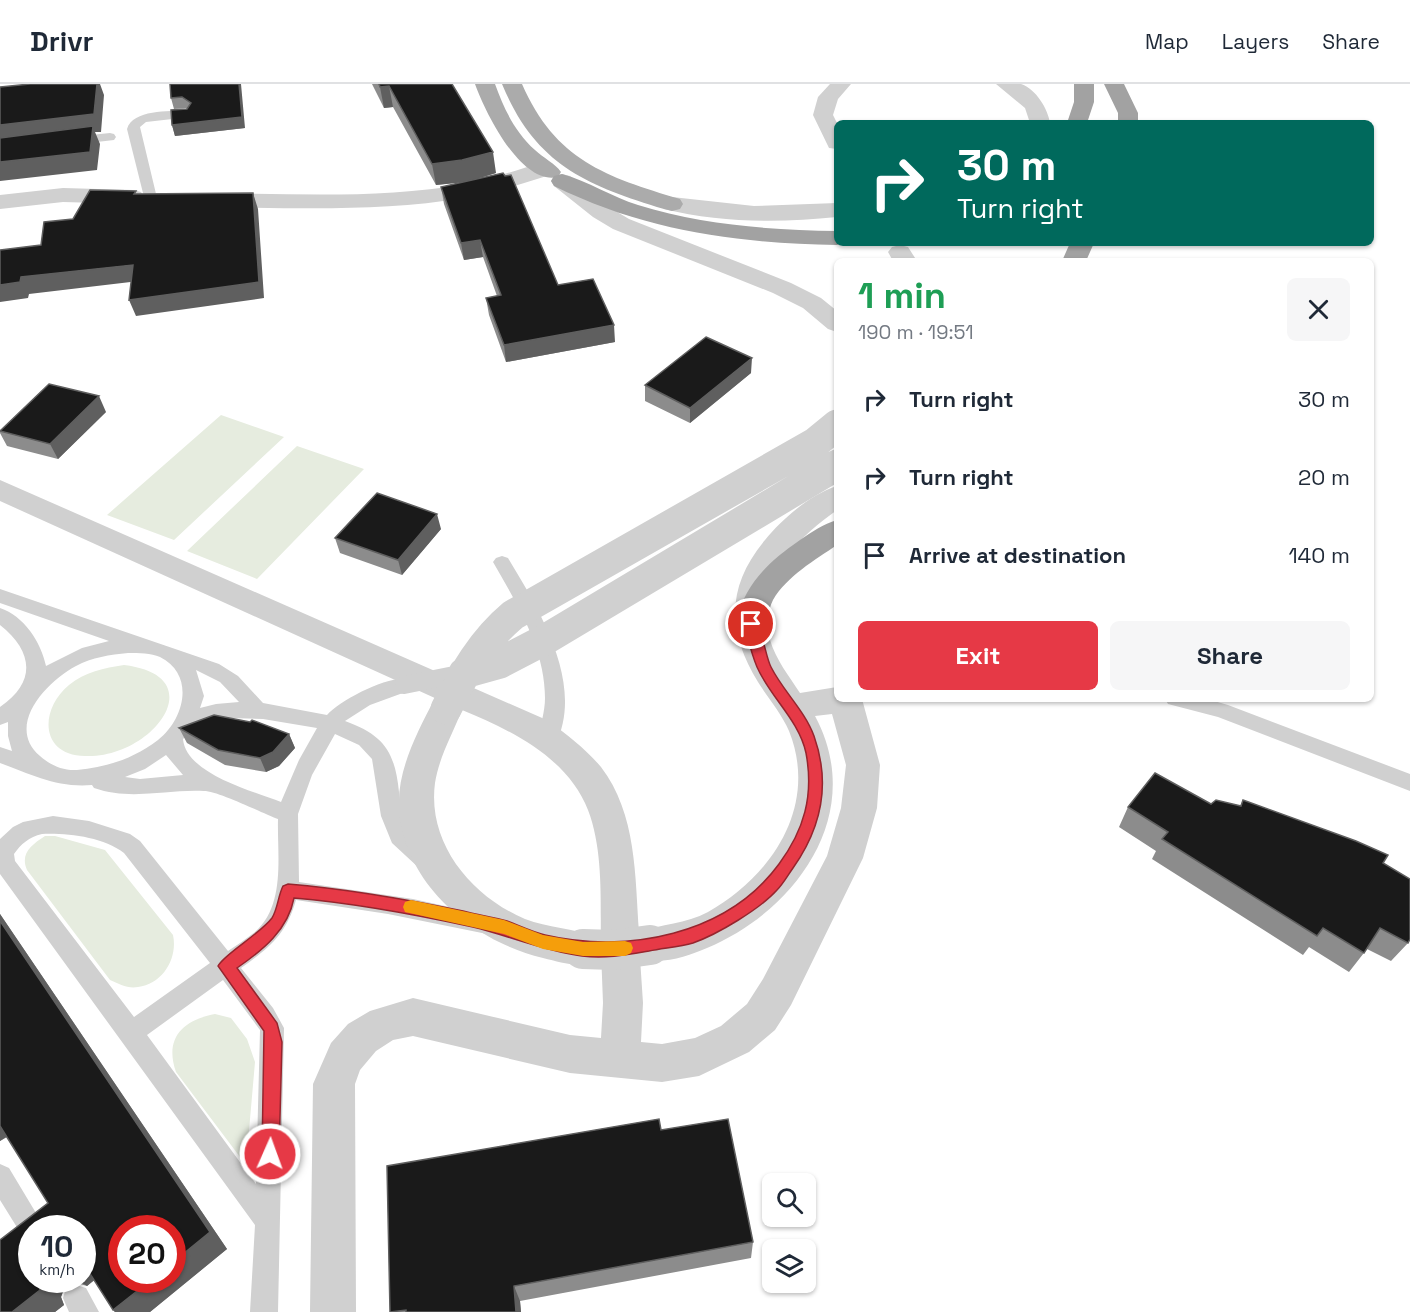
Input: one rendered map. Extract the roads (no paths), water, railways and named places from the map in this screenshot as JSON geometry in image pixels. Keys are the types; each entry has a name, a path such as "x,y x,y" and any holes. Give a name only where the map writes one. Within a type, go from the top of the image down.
{"highway":[{"path":"1078,120 1084,102 1083,84"},
{"path":"1113,84 1118,120"},
{"path":"554,175 613,204 672,223 750,235 834,238"},
{"path":"672,204 738,217 834,220"},
{"path":"753,634 757,602 768,586 799,557 834,532"}],"main road":[{"path":"485,84 503,128 513,140 554,175"},
{"path":"512,84 526,119 546,143 559,154 584,171 608,182 672,204"}],"street":[{"path":"834,138 823,115 824,106 828,97 841,84"},
{"path":"1006,84 1019,91 1034,107 1039,120"},
{"path":"0,202 63,195 179,199 395,199 467,191 554,175 601,212 621,224 782,288 812,303 834,321"},
{"path":"672,204 743,214 795,214 834,210"},
{"path":"834,427 815,443 513,615 494,630 479,648 446,709 424,760 417,784 416,811 424,845 436,868 462,898 504,927 543,942 583,949 614,950 691,936 724,921 771,886 799,846 812,819 816,795 815,773 813,752 806,732 764,667 753,634 750,607 753,589 769,554 794,528 834,498"},
{"path":"464,673 500,663 546,639 834,467"},
{"path":"0,490 367,656 494,709 537,730 565,753 589,778 606,811 616,854 623,1003 620,1059"},
{"path":"790,707 834,701"},
{"path":"333,1312 334,1084 340,1063 353,1044 370,1030 391,1021 412,1017 570,1054 662,1063 699,1057 735,1039 761,1017 777,992 845,858 859,808 863,765 848,702"}],"lane":[{"path":"150,198 133,129 134,125 143,119 186,114"},
{"path":"55,143 110,137"},
{"path":"502,562 533,618 550,662 555,698 548,739"},
{"path":"0,596 215,670 227,677 258,711"},
{"path":"0,615 31,644 36,662 36,677 31,693 21,710 17,727 18,744 25,756 50,773 89,778 121,772 150,758 192,720 215,712 258,711 332,724 353,730 365,737 376,748 388,776 389,807 400,838 436,868"},
{"path":"0,717 13,710 49,675 72,660 98,650 124,645 148,647"},
{"path":"169,654 185,668 194,685 193,706 172,750 179,760 207,782 288,814"},
{"path":"131,1033 252,948 277,923 285,907 288,890 288,814 298,782 332,724 341,713 358,702 404,685 464,673"},
{"path":"1188,702 1221,710 1410,783"},
{"path":"0,755 50,773 140,787 207,782"},
{"path":"264,1312 268,1221 272,1028 132,847 123,840 48,823 38,825 14,839 3,852 5,864 268,1221"},
{"path":"288,890 339,895 405,906 504,927"},
{"path":"0,1177 25,1215"}]}
